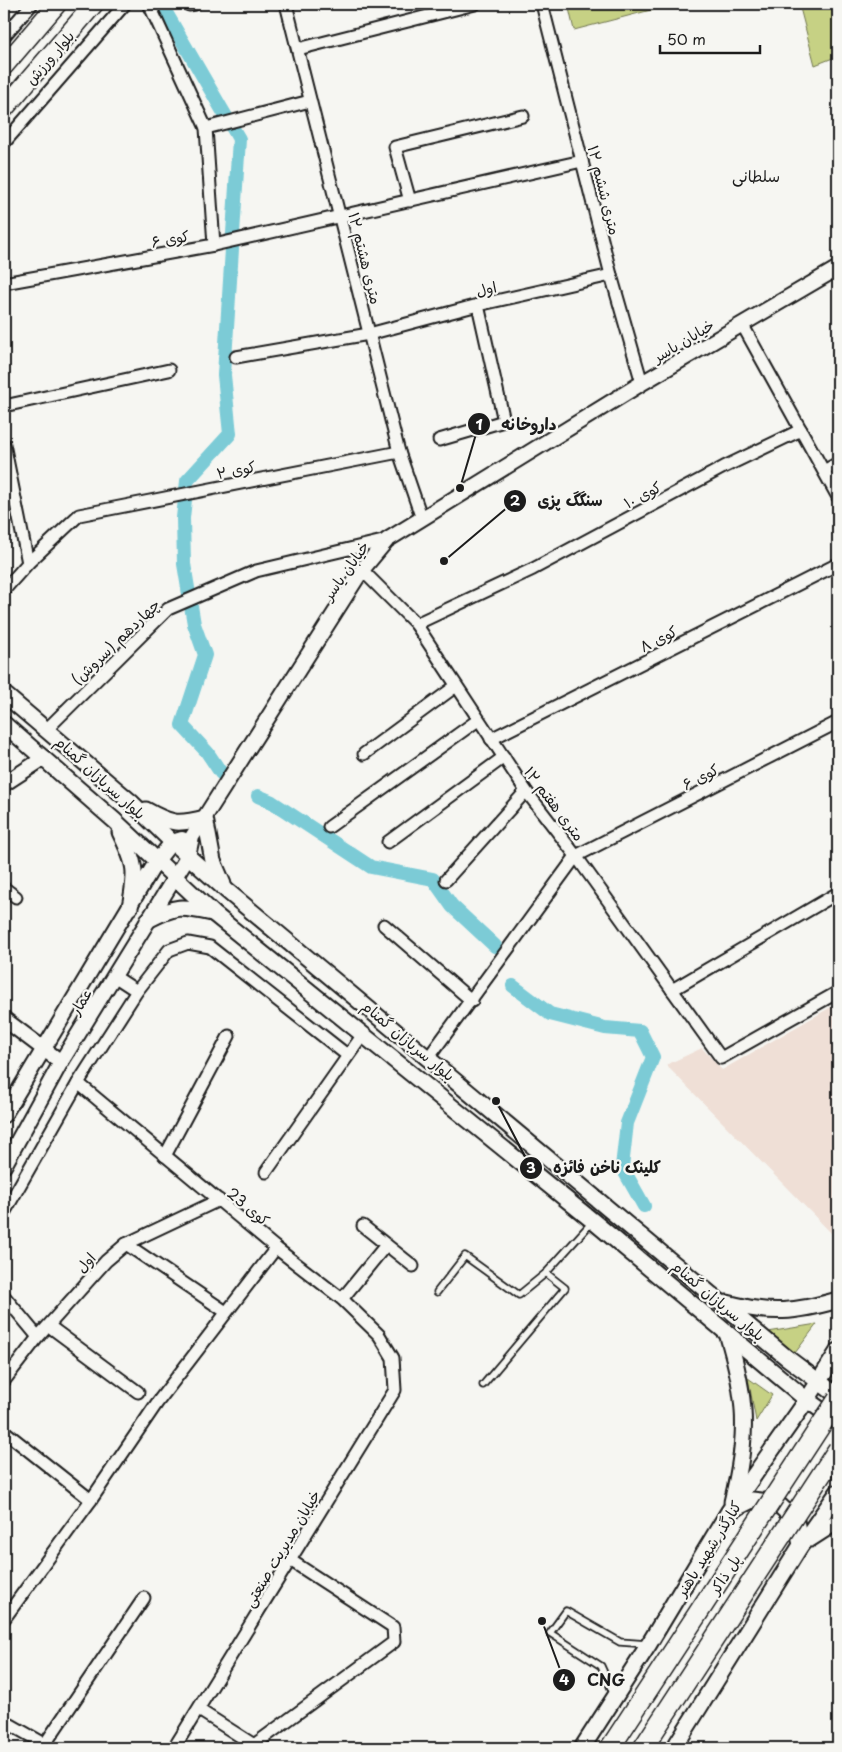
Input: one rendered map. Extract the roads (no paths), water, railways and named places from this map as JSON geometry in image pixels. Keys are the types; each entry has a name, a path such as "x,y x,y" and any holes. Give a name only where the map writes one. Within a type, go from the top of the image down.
{"highway":[{"name":"پل ذاکر","path":"610,1748 838,1397"},
{"name":"پل ذاکر","path":"643,1748 838,1449"}],"main road":[{"name":"بلوار ورزش","path":"4,66 57,4"},
{"name":"بلوار ورزش","path":"4,109 94,4"},
{"name":"بلوار سربازان گمنام","path":"4,694 132,802 172,842 226,890 429,1057 786,1357 838,1397"},
{"name":"بلوار سربازان گمنام","path":"4,724 114,821 214,914 362,1036 593,1221 807,1400 838,1422"},
{"path":"132,802 169,822 184,824 205,818 215,866 226,890"},
{"path":"114,821 134,860 135,880 130,907"},
{"path":"148,920 170,908 187,907 214,914"},
{"path":"721,1302 747,1309 774,1312 801,1310 838,1300"},
{"path":"727,1333 739,1372 744,1412 742,1462 729,1511"},
{"name":"کنارگذر شهید باهنر","path":"582,1748 649,1644 729,1511 807,1400 838,1351"},
{"path":"674,1748 801,1546 838,1492"},
{"path":"729,1511 752,1500 777,1503 796,1521 801,1546"},
{"path":"801,1546 838,1521"}],"street":[{"path":"4,36 32,4"},
{"path":"4,143 125,4"},
{"path":"149,4 206,128 214,245"},
{"name":"۱۲ متری هشتم","path":"286,4 399,452 422,519"},
{"path":"298,49 476,4"},
{"name":"۱۲ متری ششم","path":"542,4 611,275 642,384"},
{"path":"206,128 310,102"},
{"path":"410,201 395,147 524,116"},
{"name":"کوی ۶","path":"4,283 214,245 582,160"},
{"name":"خیابان یاسر","path":"188,856 192,837 362,570 387,540 642,384 838,268"},
{"name":"اول","path":"236,357 369,334 478,305 611,275"},
{"path":"439,440 504,421 478,305"},
{"path":"742,324 838,497"},
{"path":"4,406 170,370"},
{"name":"کوی ۱۰","path":"416,624 533,569 724,467 801,430"},
{"path":"4,444 28,563 4,590"},
{"name":"کوی ۲","path":"28,563 79,515 399,452"},
{"path":"824,471 838,463"},
{"name":"چهاردهم (سروش)","path":"47,729 168,609 256,572 387,540"},
{"name":"کوی ۸","path":"491,739 838,564"},
{"name":"۱۲ متری هفتم","path":"362,570 416,624 526,791 576,856 721,1058 838,992"},
{"path":"364,754 456,686"},
{"path":"329,827 478,720"},
{"name":"کوی ۶","path":"576,856 838,722"},
{"path":"388,842 504,757"},
{"path":"4,784 44,758"},
{"path":"446,880 526,791"},
{"path":"172,842 192,837"},
{"name":"عمار","path":"4,1115 42,1048 156,862 172,842"},
{"name":"عمار","path":"4,1166 61,1062 188,856"},
{"path":"429,1057 472,1001 576,856"},
{"path":"4,888 16,897"},
{"path":"672,990 838,893"},
{"path":"384,925 472,1001"},
{"path":"4,1213 78,1083 137,991 169,950 188,943 210,947 347,1055"},
{"path":"114,976 137,991"},
{"path":"4,1019 61,1062"},
{"path":"165,1156 229,1036"},
{"path":"266,1172 362,1036"},
{"name":"کوی 23","path":"78,1083 276,1248 342,1300 380,1335 393,1358"},
{"name":"اول","path":"4,1381 38,1337 106,1261 126,1244 219,1200"},
{"path":"362,1226 413,1266"},
{"path":"126,1244 226,1312"},
{"path":"342,1300 386,1245"},
{"path":"4,1619 91,1500 157,1403 276,1248"},
{"path":"4,1296 38,1337"},
{"path":"49,1326 138,1392"},
{"name":"خیابان مدیریت صنعتی","path":"174,1748 396,1390 393,1358"},
{"path":"4,1431 91,1500"},
{"path":"199,1710 252,1746 394,1642 393,1627 290,1560"},
{"path":"4,1721 48,1746 144,1598"}],"lane":[{"path":"438,1292 465,1256 519,1295 546,1274 593,1221"},
{"path":"483,1385 565,1288 546,1274"},
{"path":"615,1696 601,1666 550,1633 566,1611 620,1642 649,1644"}],"waterway":[{"path":"161,4 239,139 224,375 230,434 187,481 183,518 184,564 194,624 205,655 182,725 207,752 221,773"},
{"path":"258,796 272,802 371,867 433,879 452,906 495,946"},
{"path":"513,986 550,1014 605,1028 640,1031 653,1057 627,1123 622,1167 644,1206"}],"place":[{"name":"داروخانه","path":"460,488"},
{"name":"سنگگ پزی","path":"444,561"},
{"name":"کلینک ناخن فائزه","path":"496,1101"},
{"name":"CNG","path":"542,1621"}],"district":[{"name":"سلطانی","path":"756,175"}]}
